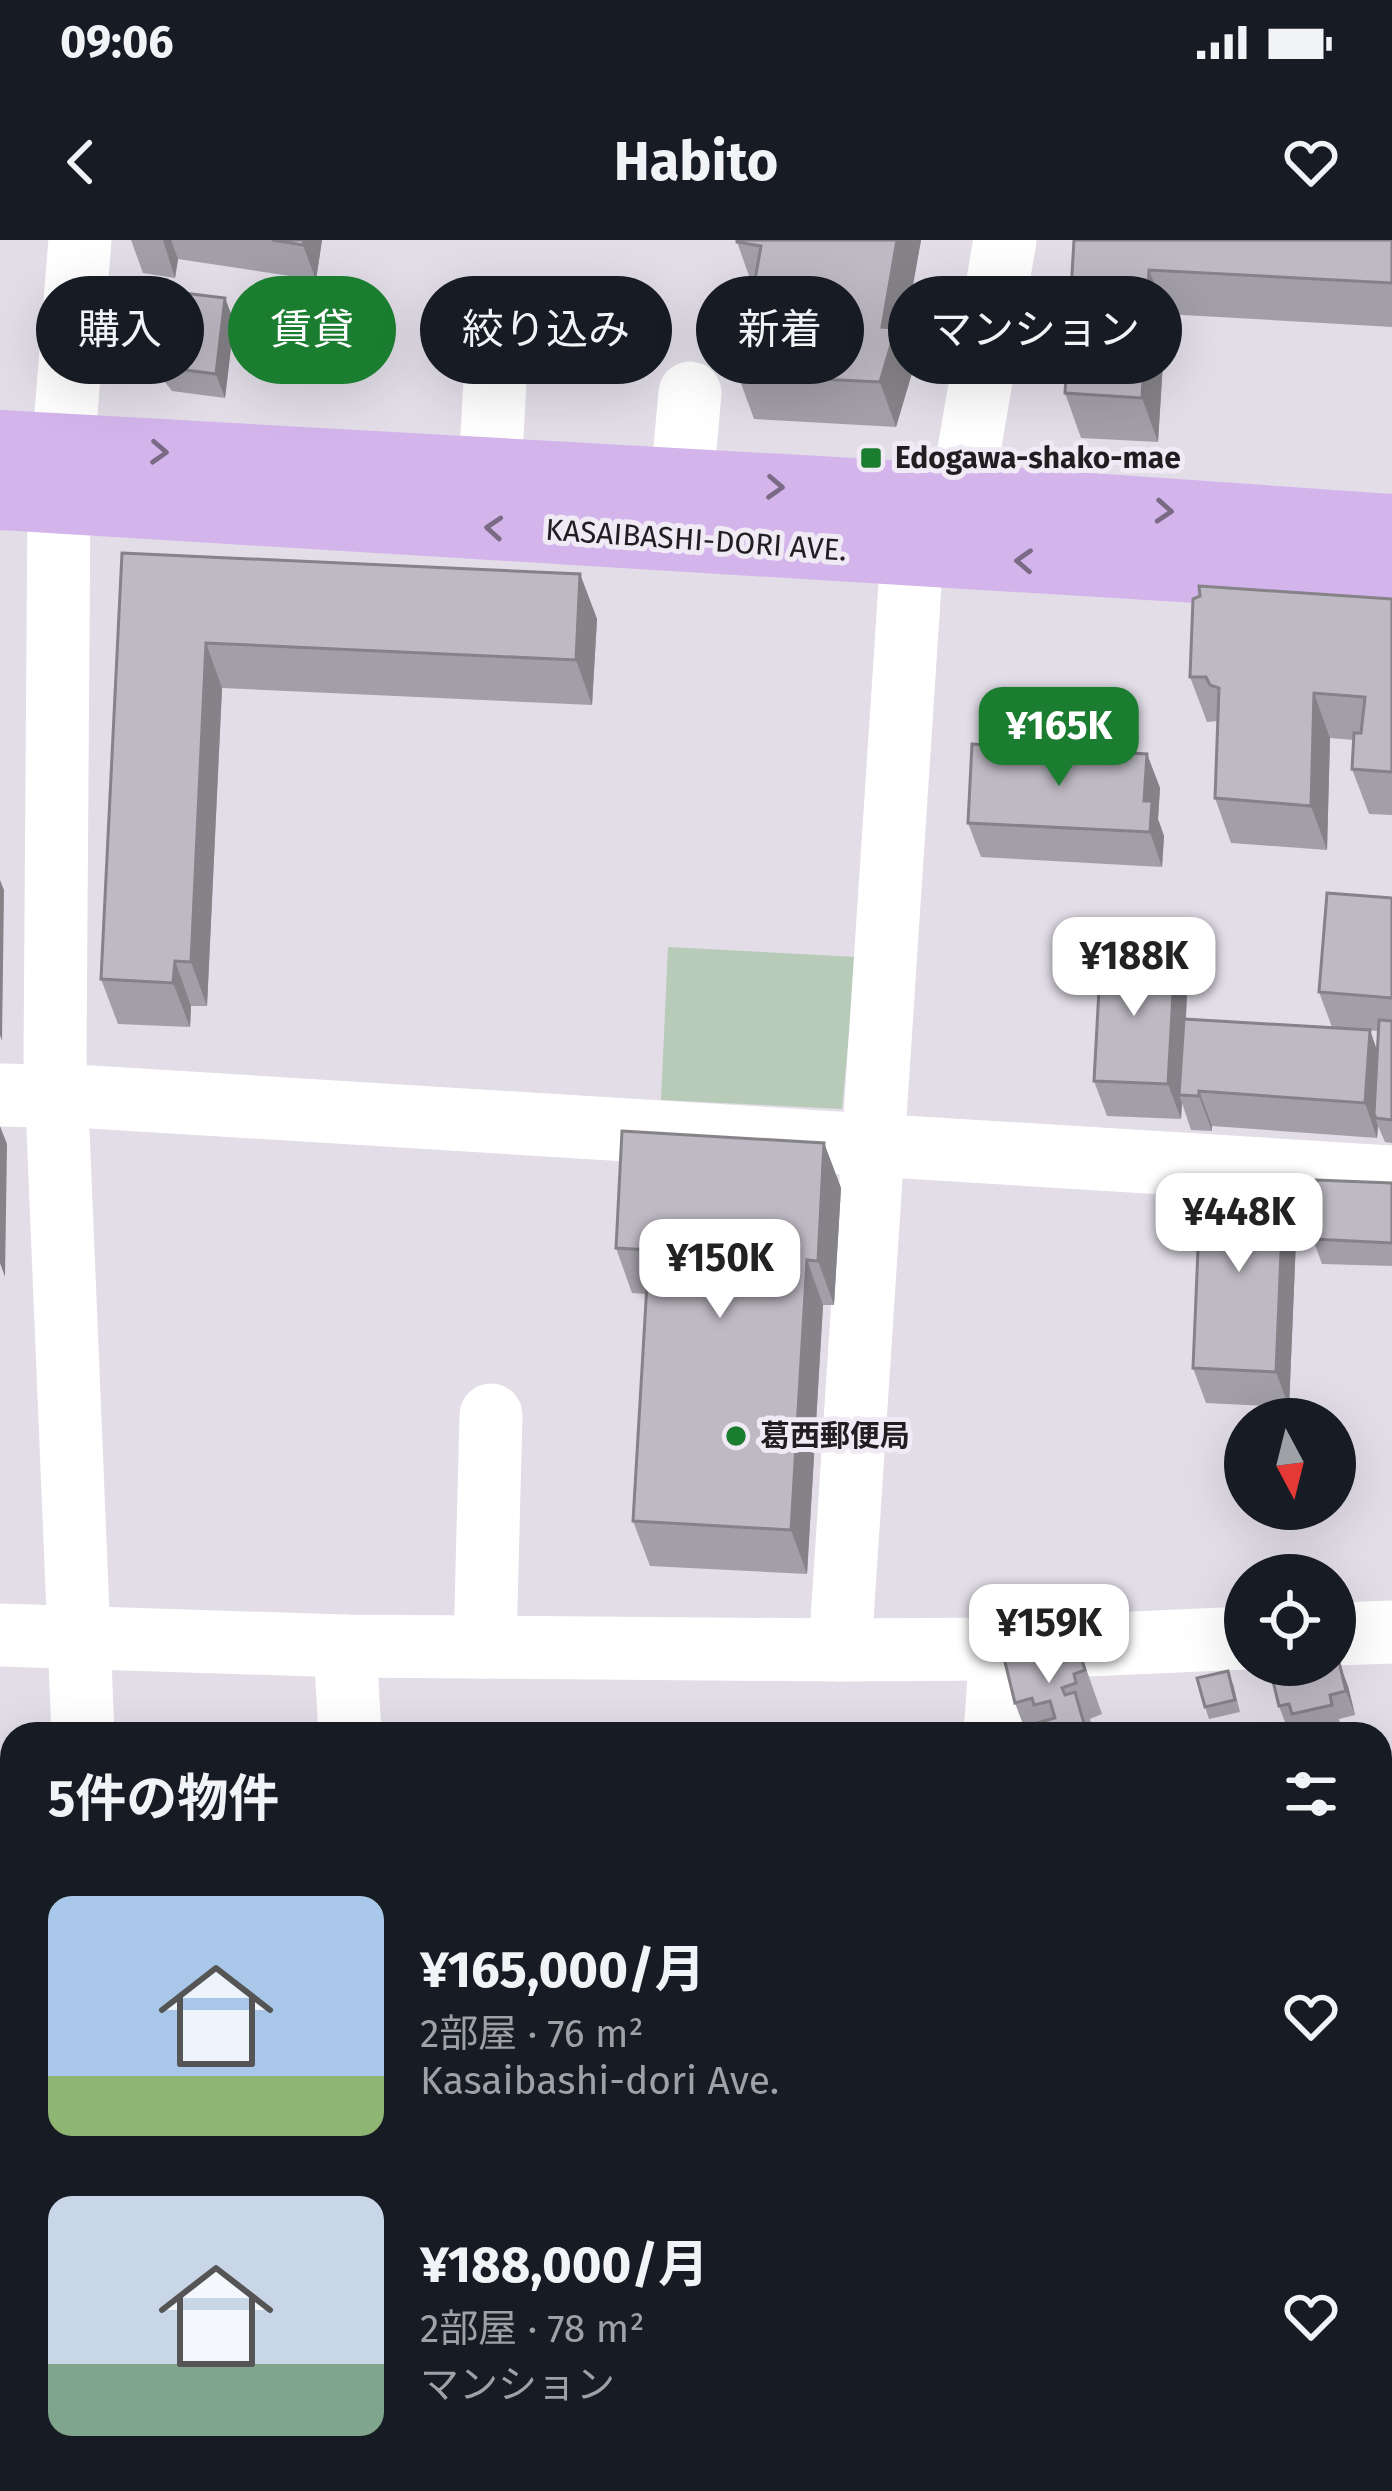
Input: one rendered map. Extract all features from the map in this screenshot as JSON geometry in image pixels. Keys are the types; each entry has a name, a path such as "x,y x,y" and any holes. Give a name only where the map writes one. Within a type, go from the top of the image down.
{"main road":[{"name":"KASAIBASHI-DORI AVE.","path":"0,443 41,481 610,535 1392,582"},
{"name":"KASAIBASHI-DORI AVE.","path":"41,481 490,470 1392,527"}],"street":[{"path":"80,240 41,481 28,1095 82,1722"},
{"path":"961,497 1005,240"},
{"path":"490,470 495,384"},
{"path":"610,535 682,482 690,393"},
{"path":"840,1650 912,554"},
{"path":"28,1095 1392,1177"},
{"path":"485,1647 490,1415"},
{"path":"1356,1633 1392,1632"},
{"path":"0,1636 345,1646 840,1650 1224,1639"},
{"path":"345,1646 349,1722"},
{"path":"996,1722 1001,1648"}],"green space":[{"path":"668,947 856,957 842,1109 661,1100"}],"building":[{"path":"897,240 882,327 888,327 888,355 880,382 864,381 864,276 756,276 761,246 737,242"},
{"path":"1074,240 1392,240 1392,283 1149,270 1149,276 1072,276"},
{"path":"204,295 225,298 216,374 204,372"},
{"path":"1066,384 1143,384 1142,398 1065,393"},
{"path":"122,553 580,574 576,660 206,643 191,962 175,961 173,983 101,979"},
{"path":"1199,586 1392,599 1392,772 1352,769 1354,733 1361,733 1365,697 1314,693 1311,806 1215,798 1219,688 1206,677 1190,677 1193,599 1200,596"},
{"path":"972,744 1147,754 1144,801 1152,801 1150,832 968,823"},
{"path":"1327,893 1392,898 1392,998 1319,992"},
{"path":"1101,953 1175,958 1168,1084 1094,1081"},
{"path":"1184,1019 1370,1030 1365,1103 1199,1091 1199,1096 1179,1095"},
{"path":"1379,1020 1392,1021 1392,1120 1374,1114"},
{"name":"葛西郵便局","path":"622,1131 824,1143 818,1261 807,1260 791,1530 633,1521 649,1250 616,1248"},
{"path":"1201,1178 1284,1181 1276,1372 1193,1368"},
{"path":"1316,1180 1392,1183 1392,1243 1313,1239"},
{"path":"1075,1637 1085,1670 1074,1674 1076,1683 1062,1688 1065,1695 1075,1692 1084,1722 1041,1722 1055,1718 1050,1701 1034,1705 1032,1698 1015,1703 1004,1658"},
{"path":"1224,1672 1224,1686 1232,1686 1235,1700 1205,1707 1197,1678"},
{"path":"1274,1686 1345,1686 1346,1691 1330,1695 1332,1705 1292,1714 1289,1704 1279,1706"}],"place":[{"name":"Edogawa-shako-mae","path":"871,458"},
{"name":"葛西郵便局","path":"736,1436"}]}
